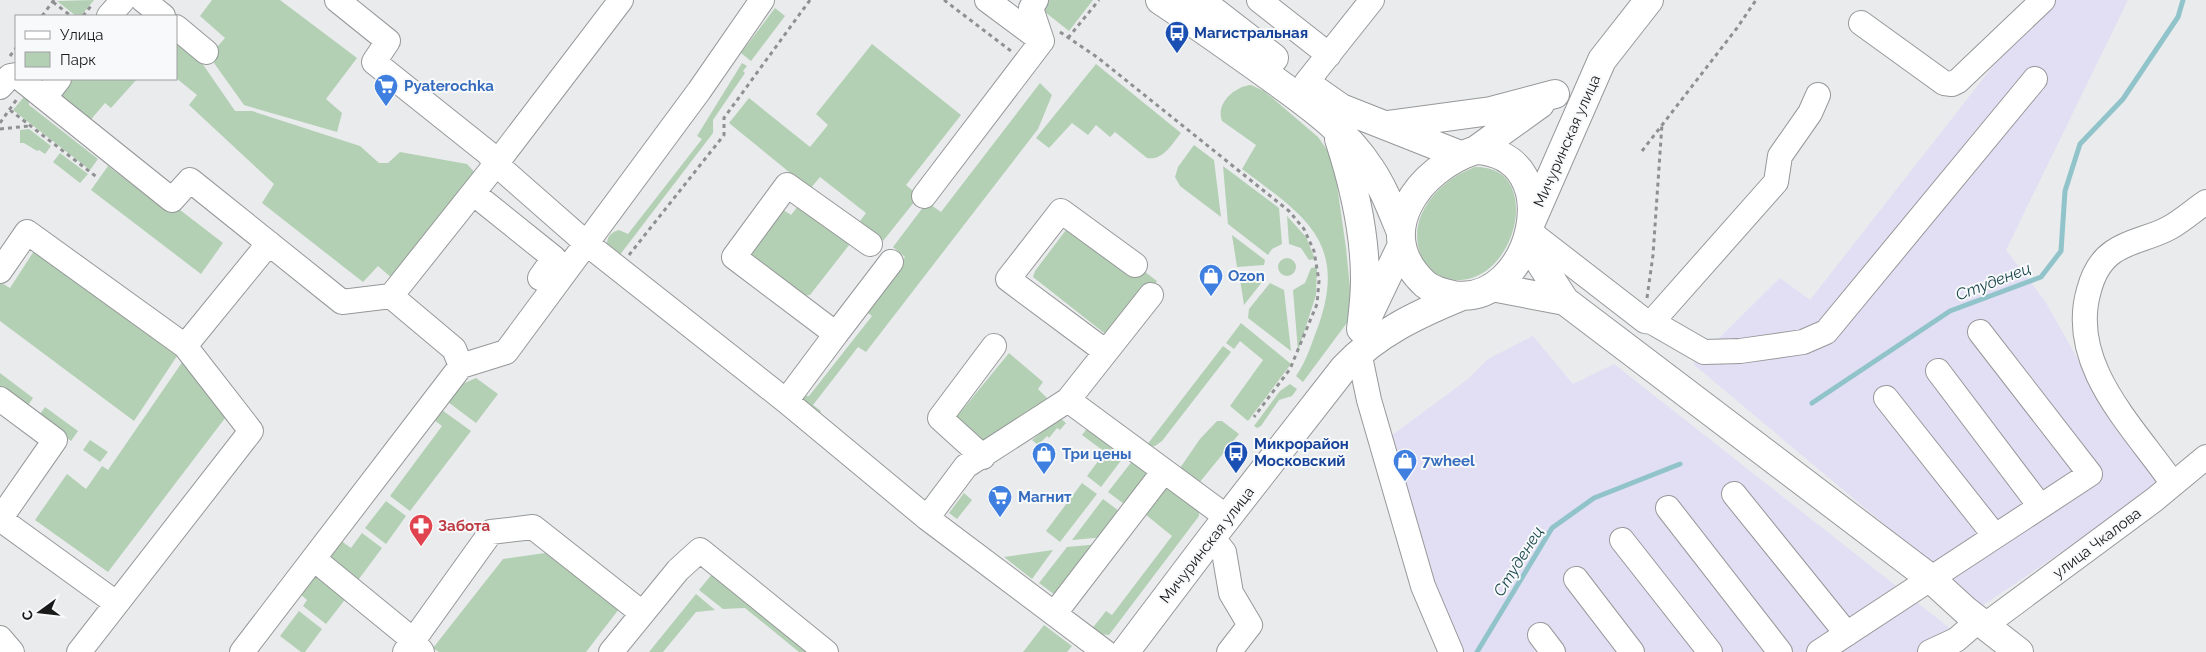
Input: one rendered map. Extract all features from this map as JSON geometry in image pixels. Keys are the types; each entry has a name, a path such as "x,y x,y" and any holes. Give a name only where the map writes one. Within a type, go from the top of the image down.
{"main road":[{"path":"1160,0 1200,26 1300,85 1341,108 1384,126 1468,152 1491,151 1504,156 1520,171 1527,184 1532,202 1530,232 1515,264 1492,287 1482,292 1462,296 1444,293 1429,287 1415,274 1400,238 1385,192 1370,166 1300,85 1199,0"},
{"name":"Мичуринская улица","path":"1530,232 1602,60 1648,0"},
{"name":"Мичуринская улица","path":"1468,152 1602,60"},
{"path":"1384,126 1491,111 1555,94"},
{"path":"1336,128 1353,182 1363,236 1365,280 1355,350"},
{"path":"1400,238 1405,210 1414,194 1427,178 1444,164 1468,152"},
{"path":"1530,232 1565,301 1930,578 1981,623 2020,652"},
{"name":"Мичуринская улица","path":"1125,652 1355,350 1400,238"},
{"path":"1492,287 1565,301"},
{"name":"Мичуринская улица","path":"1355,350 1421,313 1462,296"}],"street":[{"path":"111,15 122,0"},
{"path":"143,0 161,15"},
{"path":"337,0 388,41 374,62 488,153 496,164 586,243 786,402 927,518 1105,652"},
{"path":"28,84 172,200 190,180 342,302 391,296 496,164 621,0"},
{"path":"242,652 461,366 506,352 699,91 762,0"},
{"path":"987,0 1042,41"},
{"path":"1259,0 1329,55"},
{"path":"1300,85 1329,55 1372,0"},
{"path":"1861,23 1944,83 1952,84 1958,81 2043,0"},
{"path":"1033,4 1042,41"},
{"path":"178,30 206,52"},
{"path":"924,196 1042,41"},
{"path":"0,87 10,76 15,78"},
{"path":"1530,232 1645,321 1652,322 1704,352 1740,351 1803,342 1826,332 2035,79"},
{"path":"28,84 53,80"},
{"path":"1652,322 1776,182 1780,156 1810,113 1818,95"},
{"path":"836,334 734,257 787,185 870,244"},
{"path":"473,193 554,258 540,278"},
{"path":"2173,484 2106,392 2087,343 2084,320 2092,280 2100,265 2112,252 2126,244 2169,228 2206,202"},
{"path":"1106,352 1008,279 1061,211 1135,264"},
{"path":"0,271 27,232 185,346 251,430 79,652"},
{"path":"185,346 269,243"},
{"path":"786,402 891,262"},
{"path":"927,518 966,466 1068,400 1151,295"},
{"path":"391,296 454,349 461,366"},
{"path":"1819,652 2090,474 1980,332"},
{"path":"982,456 940,418 994,346"},
{"path":"1355,350 1423,586 1451,652"},
{"path":"1938,371 2040,506"},
{"path":"1886,398 1995,536"},
{"path":"0,399 55,440 1,514 116,603"},
{"path":"1068,400 1164,471 1220,527 1231,593 1250,625 1229,652"},
{"name":"улица Чкалова","path":"1930,652 1956,640 2147,506 2206,456"},
{"path":"1055,613 1164,471"},
{"path":"1734,494 1847,634"},
{"path":"1668,508 1780,652"},
{"path":"314,559 413,648 491,532 533,527 642,612"},
{"path":"1622,540 1710,652"},
{"path":"611,652 678,570 700,550 824,651"},
{"path":"1576,579 1632,652"},
{"path":"0,638 12,652"}],"path":[{"path":"618,269 724,134 724,118 810,0"},
{"path":"944,0 1026,62"},
{"path":"1068,38 1099,0"},
{"path":"1642,151 1737,28 1756,0"},
{"path":"43,15 54,1 70,15"},
{"path":"1033,4 1068,38 1098,58 1289,211 1304,229 1314,251 1319,281 1317,304 1290,369 1254,417"},
{"path":"0,122 28,84"},
{"path":"10,110 98,178"},
{"path":"1652,322 1646,308 1653,255 1662,124"},
{"path":"0,129 30,126"}],"shaded area":[{"path":"2040,0 2128,0 2006,250 2045,301 2107,411 2159,486 1982,606 1693,364 1780,278 1810,300 2011,43"},
{"path":"1533,336 1573,384 1614,364 1961,637 1936,652 1437,652 1383,442 1468,379 1488,359"}],"green space":[{"path":"94,0 82,15 75,15 57,1"},
{"path":"212,0 280,0 357,58 326,99 342,113 337,132 244,105 209,56 225,38 200,16"},
{"path":"1047,0 1093,0 1069,31 1040,8"},
{"path":"775,8 785,16 751,61 741,53"},
{"path":"178,43 202,63 235,111 252,111 360,146 379,163 388,163 400,152 467,164 478,176 394,280 378,266 363,282 262,203 274,184 189,105 197,95 178,80"},
{"path":"872,44 961,115 906,185 919,196 883,241 860,221 866,213 820,177 810,189 729,123 749,98 810,147 828,125 816,114"},
{"path":"742,63 747,66 743,71 745,73 713,120 713,133 616,260 607,250 608,237 619,230 628,234 702,139 697,136"},
{"path":"1096,64 1181,133 1171,147 1158,157 1147,158 1115,132 1110,137 1096,125 1088,135 1072,123 1049,148 1036,138"},
{"path":"71,80 136,80 111,108 105,103 88,123 57,96"},
{"path":"1040,83 1052,95 1038,129 866,352 858,347 813,405 821,411 816,417 800,396 809,396 872,316 864,310 905,257 893,247 927,202 941,212"},
{"path":"1251,85 1264,91 1318,137 1330,154 1335,171 1352,308 1349,320 1303,382 1296,376 1319,324 1326,295 1328,271 1323,250 1314,232 1283,200 1242,169 1256,145 1222,121 1221,108 1228,97 1233,92"},
{"path":"28,92 29,105 98,159 90,170 13,110"},
{"path":"29,129 51,146 45,154 24,143 20,143 20,130"},
{"path":"1194,145 1214,160 1221,217 1180,186 1175,177 1178,167"},
{"path":"60,153 88,174 80,183 53,162"},
{"path":"108,166 156,203 162,196 223,243 201,274 91,190"},
{"path":"1223,166 1279,208 1282,244 1272,249 1268,255 1228,224"},
{"path":"1475,167 1497,171 1510,184 1516,203 1514,224 1507,245 1494,264 1477,276 1455,280 1450,279 1436,274 1422,258 1418,243 1421,215 1428,202 1449,181"},
{"path":"802,201 853,240 810,295 796,297 749,260 748,244 782,209 791,215"},
{"path":"1287,216 1306,237 1315,259 1309,260 1301,248 1289,244"},
{"path":"1072,222 1081,223 1157,281 1117,335 1108,336 1033,277 1035,271"},
{"path":"1232,235 1265,260 1264,265 1237,267"},
{"path":"34,251 177,356 134,421 0,321 0,282 10,288"},
{"path":"1283,258 1291,258 1296,263 1294,274 1283,276 1278,271 1278,263"},
{"path":"1317,267 1316,295 1298,351 1293,290 1305,283 1311,268"},
{"path":"1264,272 1266,277 1244,305 1239,273"},
{"path":"1270,283 1284,290 1291,351 1248,318 1249,309"},
{"path":"1241,323 1291,364 1248,421 1230,406 1263,360 1240,341 1234,349 1226,343"},
{"path":"1223,346 1231,352 1162,441 1155,446 1146,446"},
{"path":"1009,353 1043,382 1038,389 1047,398 994,440 982,443 954,420"},
{"path":"183,361 238,401 108,572 35,520 67,474 86,489 102,466 108,470"},
{"path":"0,373 33,398 26,408 0,389"},
{"path":"476,378 498,394 476,423 448,402 460,385"},
{"path":"1290,384 1297,389 1292,396 1279,400 1261,426 1257,428 1254,426 1280,391"},
{"path":"45,407 78,431 71,441 38,417"},
{"path":"442,410 471,431 410,511 390,496 442,426 434,420"},
{"path":"1060,418 1066,423 1060,430 1057,428 1049,438 1047,436 1038,445 1032,440"},
{"path":"1217,421 1222,421 1239,434 1195,488 1180,468 1200,439"},
{"path":"1089,426 1126,454 1101,487 1087,476 1105,452 1082,435"},
{"path":"90,440 108,452 100,462 83,450"},
{"path":"1133,460 1152,475 1128,507 1108,492"},
{"path":"1162,482 1199,510 1199,516 1109,635 1098,634 1091,630 1106,611 1112,615 1172,536 1140,510"},
{"path":"1082,483 1097,494 1060,542 1046,531"},
{"path":"964,493 972,500 957,519 949,513"},
{"path":"1103,499 1123,514 1105,537 1072,540"},
{"path":"386,501 406,516 386,544 365,528"},
{"path":"362,533 382,548 356,583 325,559 340,540 351,548"},
{"path":"1100,544 1059,598 1039,583 1067,547"},
{"path":"1053,550 1032,579 1004,557"},
{"path":"545,553 619,609 586,652 439,652 433,648 503,559"},
{"path":"713,573 806,650 806,652 799,652 745,608 723,609 699,590"},
{"path":"313,577 319,577 347,597 326,624 303,606 307,600 299,593"},
{"path":"696,594 715,610 696,612 663,652 649,652"},
{"path":"299,611 322,629 305,652 301,652 280,636"},
{"path":"1044,625 1072,646 1067,652 1023,652"}],"waterway":[{"name":"Студенец","path":"1812,403 1950,311 2041,277 2061,251 2065,191 2080,144 2123,99 2178,17 2183,0"},
{"name":"Студенец","path":"1477,652 1552,528 1594,498 1680,464"}],"place":[{"name":"Магистральная","path":"1177,54"},
{"name":"Pyaterochka","path":"386,107"},
{"name":"Ozon","path":"1211,297"},
{"name":"Микрорайон Московский","path":"1236,474"},
{"name":"Три цены","path":"1044,475"},
{"name":"7wheel","path":"1405,482"},
{"name":"Магнит","path":"1000,518"},
{"name":"Забота","path":"421,547"}]}
